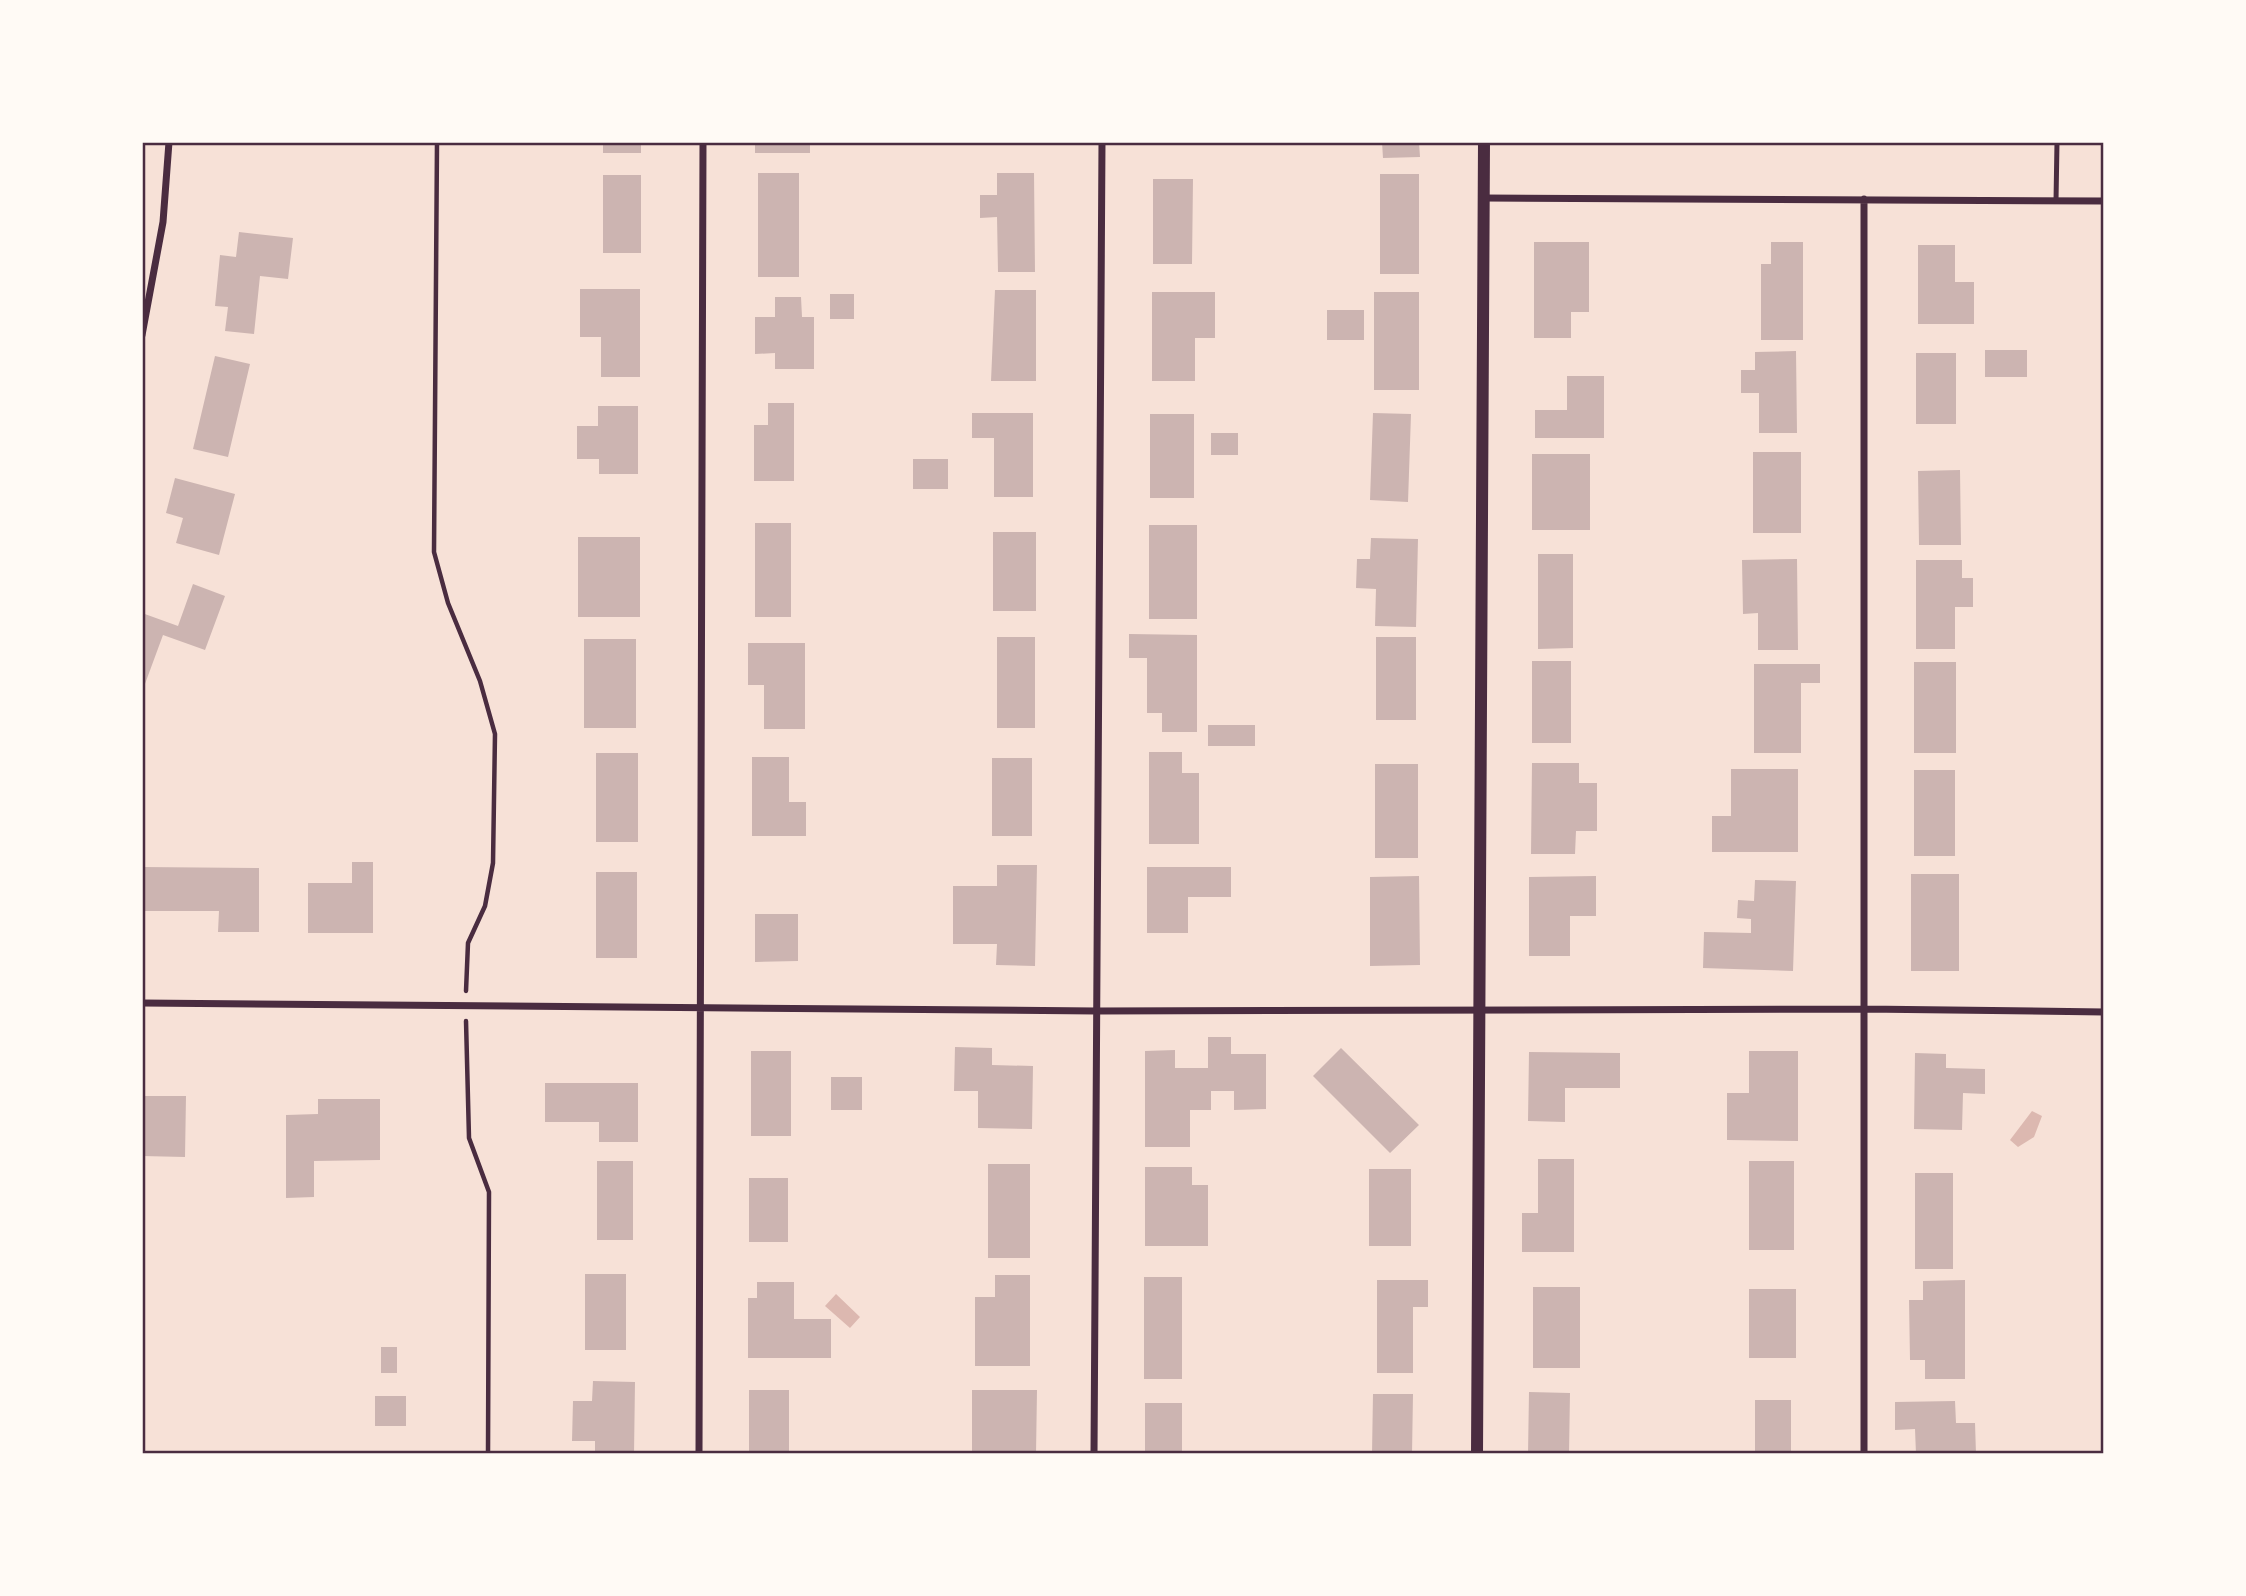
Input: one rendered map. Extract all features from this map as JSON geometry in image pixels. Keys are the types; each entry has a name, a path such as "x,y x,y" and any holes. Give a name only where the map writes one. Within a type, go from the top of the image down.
{"street":[{"path":"142,335 163,222 169,142"},
{"path":"699,1454 703,142"},
{"path":"1094,1454 1102,142"},
{"path":"1478,1454 1484,142"},
{"path":"1484,198 2104,201"},
{"path":"1864,199 1864,1454"},
{"path":"142,1003 1096,1011 1865,1009 2104,1012"}],"lane":[{"path":"2056,201 2057,142"}],"path":[{"path":"438,142 434,551 448,603 480,681 495,734 493,863 485,906 468,943 466,1006 469,1138 489,1192 488,1454"}],"shaded area":[{"path":"2032,1111 2042,1116 2034,1137 2018,1147 2010,1140"},
{"path":"836,1294 860,1317 850,1328 825,1306"}],"building":[{"path":"603,142 641,142 641,153 603,153"},
{"path":"755,142 810,142 810,153 755,153"},
{"path":"1035,142 1035,144 997,144"},
{"path":"1382,142 1419,142 1420,157 1383,158"},
{"path":"758,173 799,173 799,277 758,277"},
{"path":"997,173 1034,173 1035,272 998,272 997,217 980,218 980,195 997,195"},
{"path":"1380,174 1419,174 1419,274 1380,274"},
{"path":"603,175 641,175 641,253 603,253"},
{"path":"1153,179 1193,179 1192,264 1153,264"},
{"path":"239,232 293,238 288,279 260,276 254,334 225,331 228,307 215,306 220,255 236,257"},
{"path":"1534,242 1589,242 1589,312 1571,312 1571,338 1534,338"},
{"path":"1771,242 1803,242 1803,340 1761,340 1761,264 1771,264"},
{"path":"1918,245 1955,245 1955,282 1974,282 1974,324 1918,324"},
{"path":"580,289 640,289 640,377 601,377 601,337 580,337"},
{"path":"995,290 1036,290 1036,381 991,381"},
{"path":"1152,292 1215,292 1215,338 1195,338 1195,381 1152,381"},
{"path":"1374,292 1419,292 1419,390 1374,390"},
{"path":"830,294 854,294 854,319 830,319"},
{"path":"775,297 801,297 802,317 814,317 814,369 775,369 775,353 755,354 755,317 775,317"},
{"path":"1327,310 1364,310 1364,340 1327,340"},
{"path":"1985,350 2027,350 2027,377 1985,377"},
{"path":"1796,351 1797,433 1759,433 1759,393 1741,393 1741,370 1755,370 1755,352"},
{"path":"1916,353 1956,353 1956,424 1916,424"},
{"path":"215,356 250,364 228,457 193,449"},
{"path":"1567,376 1604,376 1604,438 1535,438 1535,410 1567,410"},
{"path":"768,403 794,403 794,481 754,481 754,425 768,425"},
{"path":"598,406 638,406 638,474 599,474 599,459 577,459 577,426 598,426"},
{"path":"972,413 1033,413 1033,497 994,497 994,438 972,438"},
{"path":"1373,413 1411,414 1408,502 1370,500"},
{"path":"1150,414 1194,414 1194,498 1150,498"},
{"path":"1211,433 1238,433 1238,455 1211,455"},
{"path":"1753,452 1801,452 1801,533 1753,533"},
{"path":"1532,454 1590,454 1590,530 1532,530"},
{"path":"913,459 948,459 948,489 913,489"},
{"path":"1960,470 1961,545 1919,545 1918,471"},
{"path":"175,478 235,494 219,555 176,543 183,518 166,513"},
{"path":"755,523 791,523 791,617 755,617"},
{"path":"1149,525 1197,525 1197,619 1149,619"},
{"path":"993,532 1036,532 1036,611 993,611"},
{"path":"578,537 640,537 640,617 578,617"},
{"path":"1371,538 1418,539 1416,627 1375,626 1376,589 1356,588 1357,559 1370,559"},
{"path":"1538,554 1573,554 1573,648 1538,649"},
{"path":"1797,559 1798,650 1758,650 1758,613 1743,614 1742,560"},
{"path":"1916,560 1962,560 1962,578 1973,578 1973,607 1955,607 1955,649 1916,649"},
{"path":"193,584 225,596 205,650 163,635 142,692 142,613 178,626"},
{"path":"1129,634 1197,635 1197,732 1162,732 1162,713 1147,713 1147,658 1129,658"},
{"path":"997,637 1035,637 1035,728 997,728"},
{"path":"1376,637 1416,637 1416,720 1376,720"},
{"path":"584,639 636,639 636,728 584,728"},
{"path":"748,643 805,643 805,729 764,729 764,685 748,685"},
{"path":"1532,661 1571,661 1571,743 1532,743"},
{"path":"1914,662 1956,662 1956,753 1914,753"},
{"path":"1754,664 1820,664 1820,683 1801,683 1801,753 1754,753"},
{"path":"1208,725 1255,725 1255,746 1208,746"},
{"path":"1149,752 1182,752 1182,773 1199,773 1199,844 1149,844"},
{"path":"596,753 638,753 638,842 596,842"},
{"path":"752,757 789,757 789,802 806,802 806,836 752,836"},
{"path":"992,758 1032,758 1032,836 992,836"},
{"path":"1532,763 1579,763 1579,783 1597,783 1597,831 1576,831 1575,854 1531,854"},
{"path":"1375,764 1418,764 1418,858 1375,858"},
{"path":"1731,769 1798,769 1798,852 1712,852 1712,816 1731,816"},
{"path":"1914,770 1955,770 1955,856 1914,856"},
{"path":"352,862 373,862 373,933 308,933 308,883 352,883"},
{"path":"997,865 1037,865 1035,966 996,965 997,944 953,944 953,886 997,886"},
{"path":"142,867 259,868 259,932 218,932 219,911 142,911"},
{"path":"1147,867 1231,867 1231,897 1188,897 1188,933 1147,933"},
{"path":"596,872 637,872 637,958 596,958"},
{"path":"1911,874 1959,874 1959,971 1911,971"},
{"path":"1419,876 1420,965 1370,966 1370,877"},
{"path":"1596,876 1596,916 1570,916 1570,956 1529,956 1529,877"},
{"path":"1755,880 1796,881 1793,971 1703,968 1704,932 1751,933 1751,919 1737,918 1738,900 1754,901"},
{"path":"755,914 798,914 798,961 755,962"},
{"path":"1208,1037 1231,1037 1231,1054 1266,1054 1266,1109 1234,1110 1234,1091 1211,1091 1211,1110 1190,1110 1190,1147 1145,1147 1145,1051 1175,1050 1175,1068 1208,1068"},
{"path":"955,1047 992,1048 992,1065 1033,1066 1032,1129 978,1128 978,1091 954,1091"},
{"path":"1341,1048 1419,1125 1390,1153 1313,1076"},
{"path":"751,1051 791,1051 791,1136 751,1136"},
{"path":"1749,1051 1798,1051 1798,1141 1727,1140 1727,1093 1749,1093"},
{"path":"1529,1052 1620,1053 1620,1088 1565,1088 1565,1122 1528,1121"},
{"path":"1915,1053 1946,1054 1946,1068 1985,1069 1985,1094 1963,1093 1962,1130 1914,1129"},
{"path":"831,1077 862,1077 862,1110 831,1110"},
{"path":"545,1083 638,1083 638,1142 599,1142 599,1122 545,1122"},
{"path":"142,1096 186,1096 185,1157 142,1156"},
{"path":"318,1099 380,1099 380,1160 314,1161 314,1197 286,1198 286,1115 318,1114"},
{"path":"1538,1159 1574,1159 1574,1252 1522,1252 1522,1213 1538,1213"},
{"path":"597,1161 633,1161 633,1240 597,1240"},
{"path":"1749,1161 1794,1161 1794,1250 1749,1250"},
{"path":"988,1164 1030,1164 1030,1258 988,1258"},
{"path":"1145,1167 1192,1167 1192,1185 1208,1185 1208,1246 1145,1246"},
{"path":"1369,1169 1411,1169 1411,1246 1369,1246"},
{"path":"1915,1173 1953,1173 1953,1269 1915,1269"},
{"path":"749,1178 788,1178 788,1242 749,1242"},
{"path":"585,1274 626,1274 626,1350 585,1350"},
{"path":"995,1275 1030,1275 1030,1366 975,1366 975,1297 995,1297"},
{"path":"1144,1277 1182,1277 1182,1379 1144,1379"},
{"path":"1377,1280 1428,1280 1428,1307 1413,1307 1413,1373 1377,1373"},
{"path":"1965,1280 1965,1379 1925,1379 1925,1360 1910,1360 1909,1300 1923,1300 1923,1281"},
{"path":"757,1282 794,1282 794,1319 831,1319 831,1358 748,1358 748,1298 757,1298"},
{"path":"1533,1287 1580,1287 1580,1368 1533,1368"},
{"path":"1749,1289 1796,1289 1796,1358 1749,1358"},
{"path":"381,1347 397,1347 397,1373 381,1373"},
{"path":"593,1381 635,1382 634,1454 595,1454 595,1441 572,1441 573,1401 592,1401"},
{"path":"749,1390 789,1390 789,1454 749,1454"},
{"path":"972,1390 1037,1390 1036,1454 972,1451"},
{"path":"1529,1392 1570,1393 1569,1454 1528,1454"},
{"path":"1373,1394 1413,1394 1412,1454 1372,1454"},
{"path":"375,1396 406,1396 406,1426 375,1426"},
{"path":"1755,1400 1791,1400 1791,1454 1755,1454"},
{"path":"1955,1401 1956,1423 1975,1423 1976,1454 1916,1454 1915,1429 1895,1430 1895,1402"},
{"path":"1145,1403 1182,1403 1182,1454 1145,1454"}]}
